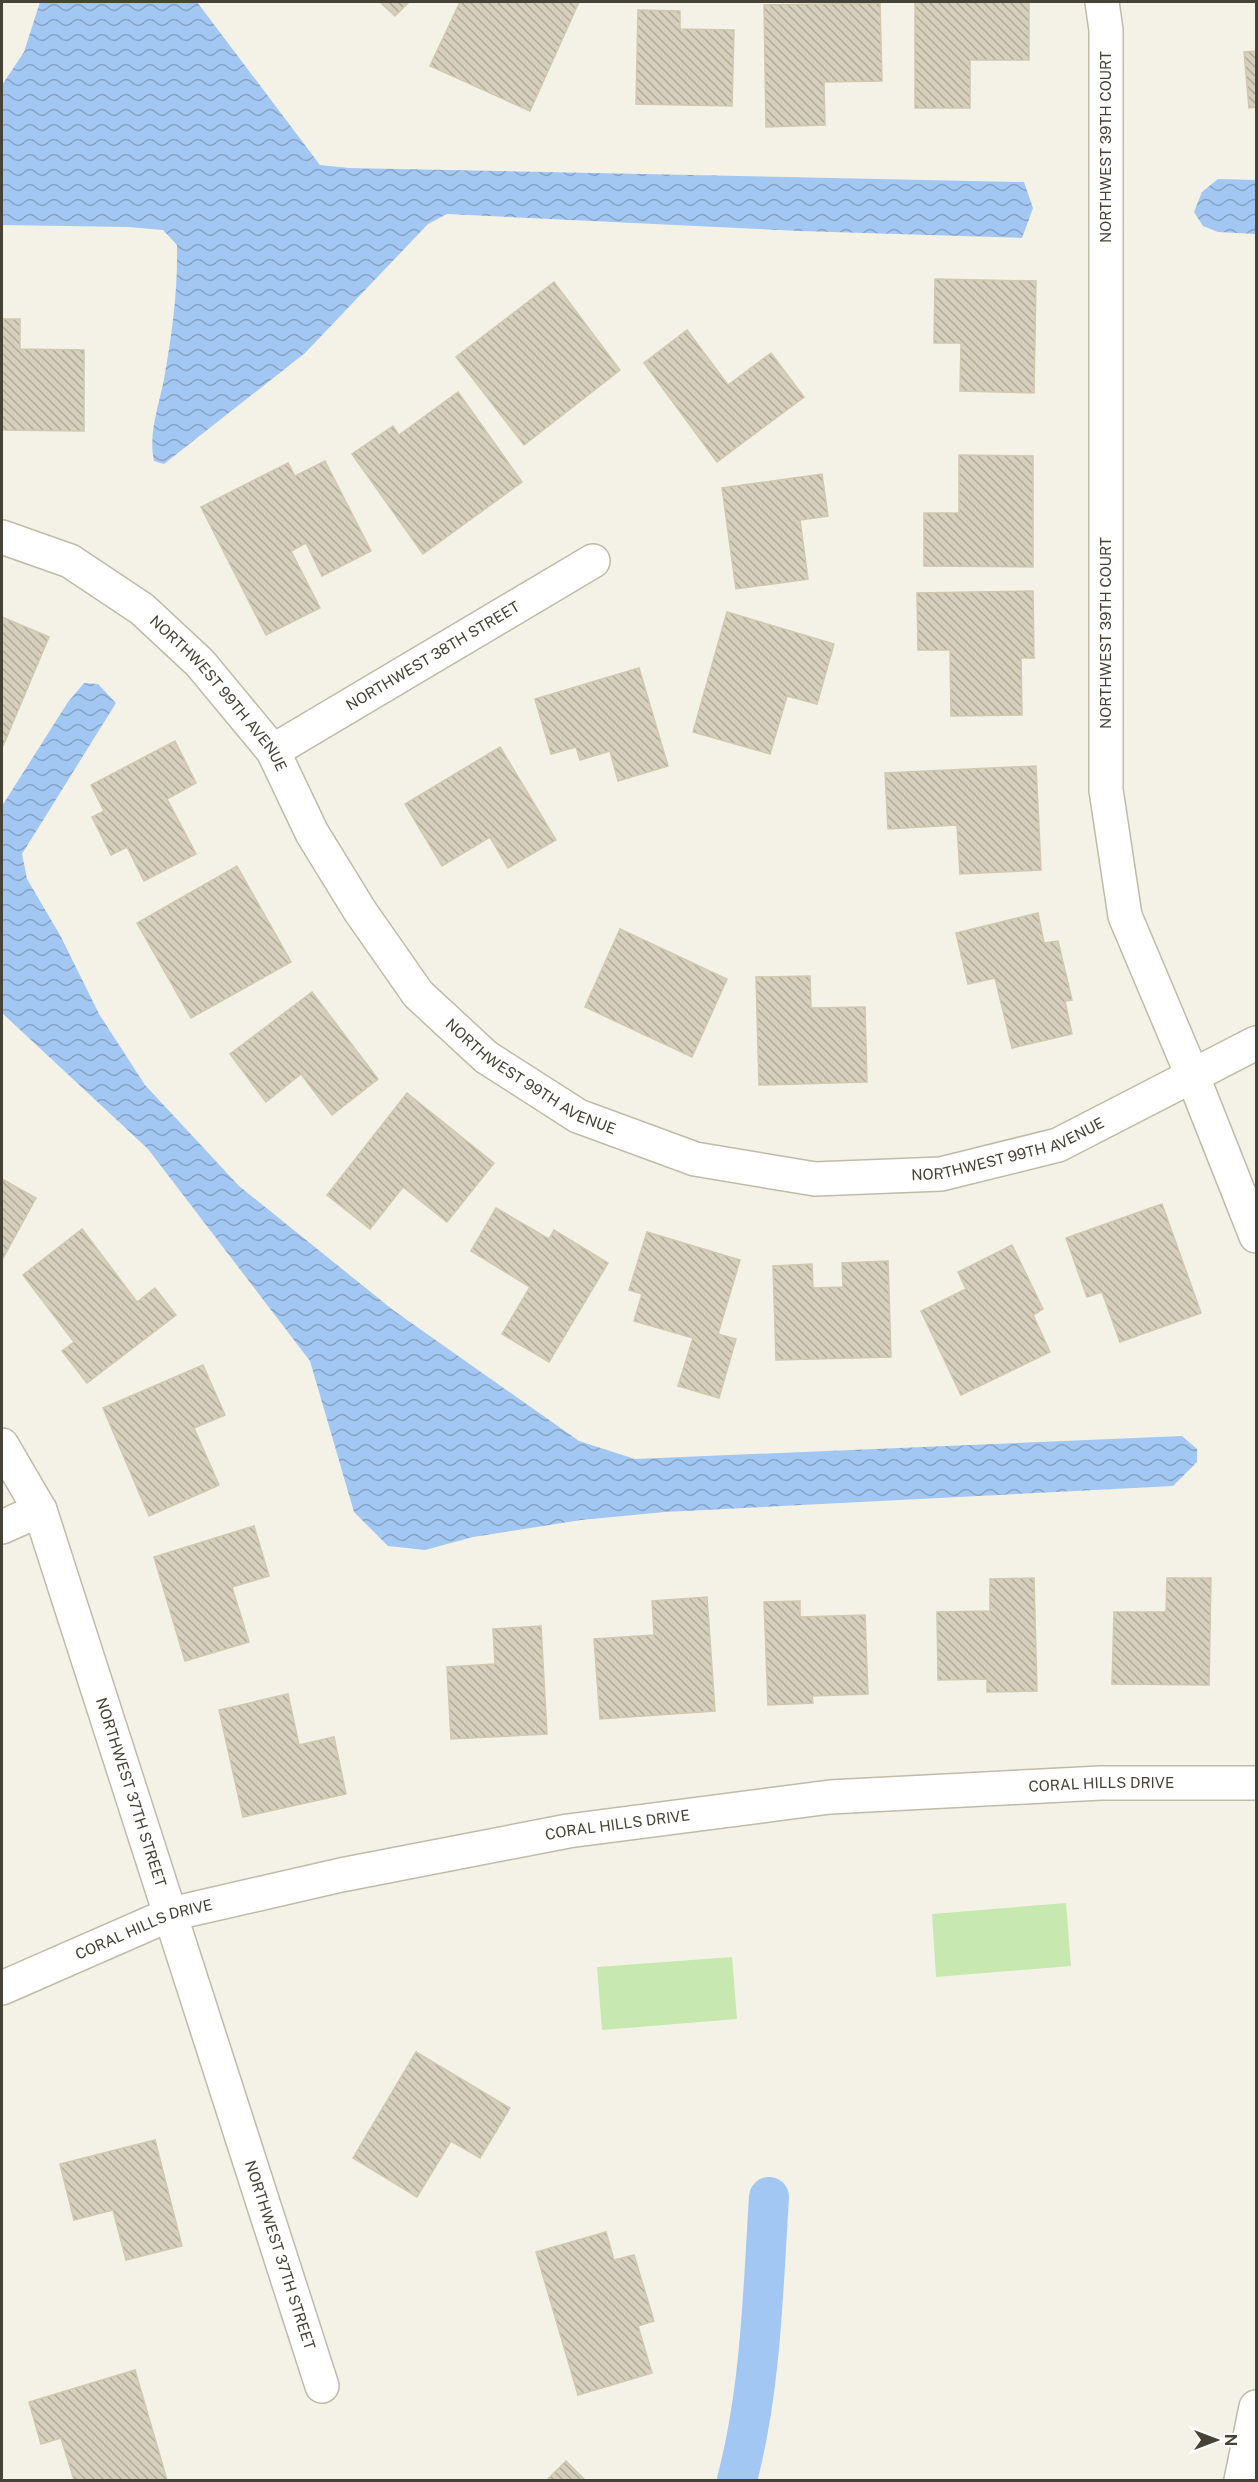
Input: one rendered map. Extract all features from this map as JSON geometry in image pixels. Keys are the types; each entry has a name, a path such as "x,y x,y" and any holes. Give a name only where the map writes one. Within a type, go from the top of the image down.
{"street":[{"name":"NORTHWEST 39TH COURT","path":"1102,2 1106,30 1106,790 1125,916 1257,1236"},
{"name":"NORTHWEST 99TH AVENUE","path":"2,537 70,561 142,609 200,663 273,750 312,833 360,911 418,994 486,1057 578,1116 695,1160 815,1179 941,1174 1058,1145 1257,1042"},
{"name":"NORTHWEST 38TH STREET","path":"273,750 593,561"},
{"name":"NORTHWEST 37TH STREET","path":"2,1444 40,1510 322,2386"},
{"path":"2,1527 40,1510"},
{"name":"CORAL HILLS DRIVE","path":"2,1988 171,1914 341,1875 568,1831 830,1797 1101,1783 1257,1783"},
{"path":"1241,2481 1257,2407"}],"green space":[{"path":"1066,1903 1071,1966 936,1977 932,1914"},
{"path":"732,1957 737,2019 602,2030 597,1967"}],"water":[{"path":"40,2 197,2 320,165 349,168 1024,182 1033,208 1022,238 800,231 447,214 428,224 305,353 164,464 154,461 152,440 172,329 177,279 177,245 163,230 128,227 2,225 2,85 24,52"},
{"path":"1218,179 1256,180 1256,234 1218,232 1203,226 1194,212 1202,192"},
{"path":"84,683 98,684 116,703 22,854 27,879 60,935 99,1014 145,1085 239,1186 393,1310 579,1441 635,1459 1182,1436 1197,1449 1197,1462 1173,1486 665,1512 581,1520 473,1537 425,1550 388,1546 354,1512 310,1361 148,1149 2,1013 2,806 68,702"}],"building":[{"path":"380,2 409,2 395,16"},
{"path":"460,2 579,2 530,111 430,66"},
{"path":"915,2 1029,2 1029,60 970,60 970,108 915,108"},
{"path":"880,3 882,81 824,82 825,125 766,127 764,5"},
{"path":"638,10 680,11 680,29 734,30 732,106 636,104"},
{"path":"1256,51 1256,107 1249,108 1244,52"},
{"path":"935,279 1036,281 1034,393 960,391 961,343 934,343"},
{"path":"554,282 620,370 524,445 456,357"},
{"path":"2,319 20,319 20,349 84,350 84,431 2,430"},
{"path":"687,330 728,385 771,353 804,397 717,462 644,363"},
{"path":"458,392 522,482 423,554 352,454 393,426 399,435"},
{"path":"959,455 1033,456 1033,567 924,566 924,513 959,513"},
{"path":"325,461 371,551 322,576 306,543 291,551 320,608 266,635 201,507 288,463 295,476"},
{"path":"822,474 828,516 800,520 808,579 736,589 722,488"},
{"path":"1033,591 1034,658 1021,658 1022,715 951,716 950,650 918,650 917,593"},
{"path":"727,612 834,644 817,704 787,696 770,754 693,732"},
{"path":"2,617 49,637 3,746 2,746"},
{"path":"639,668 668,766 618,781 610,751 580,760 576,747 551,754 535,699"},
{"path":"175,741 196,783 167,799 196,854 144,881 127,847 111,855 92,817 104,811 91,785"},
{"path":"500,747 556,840 508,868 490,837 442,866 405,804"},
{"path":"1036,766 1041,870 960,874 957,825 888,829 885,773"},
{"path":"237,866 291,962 191,1018 137,923"},
{"path":"1038,913 1044,943 1058,941 1072,1000 1065,1001 1072,1034 1012,1048 995,978 968,984 956,933"},
{"path":"620,929 727,979 692,1057 585,1007"},
{"path":"810,976 811,1008 865,1007 867,1082 759,1085 756,977"},
{"path":"312,992 378,1079 332,1115 301,1074 266,1102 230,1054"},
{"path":"407,1093 494,1163 447,1222 403,1187 370,1229 327,1195"},
{"path":"2,1179 36,1198 2,1260"},
{"path":"1162,1204 1201,1313 1120,1342 1102,1292 1087,1297 1066,1238"},
{"path":"496,1208 549,1239 554,1230 608,1263 549,1362 502,1334 530,1287 471,1251"},
{"path":"82,1229 137,1302 155,1288 176,1315 87,1383 62,1351 74,1342 23,1275"},
{"path":"647,1232 740,1260 718,1334 736,1339 719,1398 678,1386 693,1338 634,1321 642,1294 629,1290"},
{"path":"1012,1245 1043,1309 1033,1315 1050,1352 961,1395 921,1311 966,1289 958,1272"},
{"path":"888,1261 891,1357 776,1360 773,1266 812,1264 813,1288 843,1287 842,1263"},
{"path":"203,1365 225,1415 194,1428 219,1485 149,1516 103,1408"},
{"path":"254,1526 269,1576 232,1587 249,1642 185,1661 154,1557"},
{"path":"1034,1578 1037,1691 987,1692 987,1679 938,1680 937,1612 990,1611 990,1579"},
{"path":"1167,1578 1211,1578 1209,1685 1112,1684 1114,1612 1166,1612"},
{"path":"707,1597 715,1711 600,1719 594,1639 654,1635 652,1601"},
{"path":"800,1601 800,1617 865,1615 868,1694 812,1696 813,1703 768,1705 764,1602"},
{"path":"541,1626 547,1734 451,1739 447,1667 495,1664 493,1629"},
{"path":"288,1694 299,1745 334,1737 346,1794 243,1817 219,1710"},
{"path":"416,2052 510,2108 480,2158 451,2141 417,2197 353,2158"},
{"path":"155,2140 182,2246 126,2260 113,2210 74,2220 60,2164"},
{"path":"606,2232 614,2260 634,2255 654,2321 638,2326 652,2373 578,2395 536,2252"},
{"path":"135,2370 167,2480 74,2480 61,2438 41,2444 29,2402"},
{"path":"566,2461 585,2480 547,2480"}],"waterway":[{"path":"737,2480 756,2375 763,2304 769,2197"}]}
